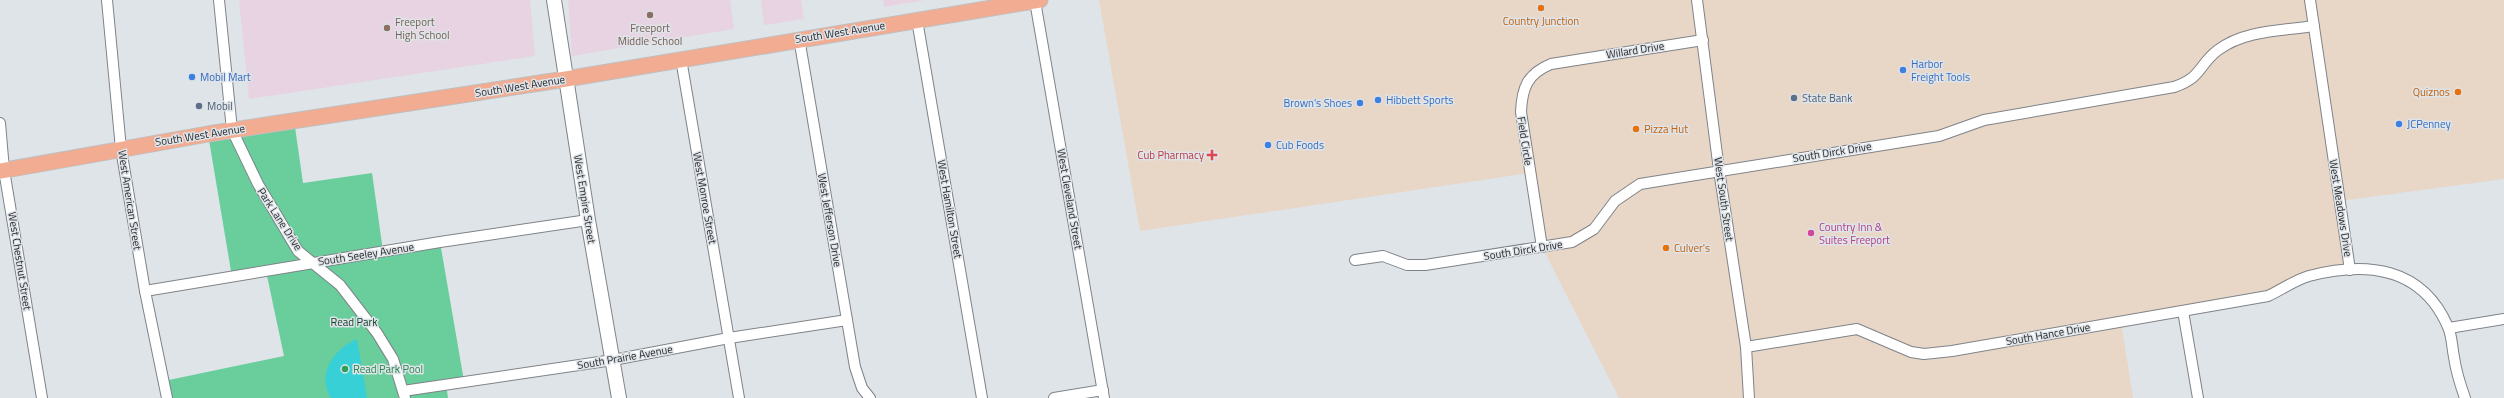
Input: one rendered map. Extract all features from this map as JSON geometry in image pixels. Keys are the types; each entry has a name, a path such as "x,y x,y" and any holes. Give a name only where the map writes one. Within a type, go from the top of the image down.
{"main road":[{"name":"West Empire Street","path":"554,0 588,220 619,398"},
{"name":"South West Avenue","path":"2,171 232,130 566,79 799,38 1038,0"}],"street":[{"name":"West American Street","path":"107,0 121,149 145,291 167,398"},
{"name":"Park Lane Drive","path":"219,0 232,130 258,184 298,251 340,286 373,328 393,359 404,394"},
{"name":"West Cleveland Street","path":"1038,0 1103,394"},
{"name":"West South Street","path":"1697,0 1719,170 1746,347 1749,398"},
{"name":"West Meadows Drive","path":"2310,0 2350,270 2371,268 2391,272 2412,283 2434,301 2449,328 2457,377 2465,398"},
{"name":"West Hamilton Street","path":"917,20 982,398"},
{"name":"South Dirck Drive","path":"1355,260 1382,256 1407,266 1425,265 1572,242 1594,229 1615,201 1640,184 1719,170 1939,136 1984,120 2174,87 2189,82 2217,51 2244,36 2314,26"},
{"name":"West Jefferson Drive","path":"799,38 855,367 862,388 870,398"},
{"name":"Willard Drive","path":"1566,61 1703,40"},
{"name":"West Monroe Street","path":"681,59 739,398"},
{"name":"Field Circle","path":"1542,247 1521,112 1522,92 1540,68 1566,61"},
{"name":"West Chestnut Street","path":"0,123 2,171 42,398"},
{"name":"South Seeley Avenue","path":"145,291 312,263 588,220"},
{"name":"South Hance Drive","path":"1746,347 1857,329 1911,352 1924,354 2268,296 2308,276 2350,270"},
{"path":"2183,311 2198,398"},
{"path":"2449,328 2504,319"},
{"name":"South Prairie Avenue","path":"404,394 613,360 729,338 847,320"},
{"path":"1054,398 1103,394"}],"shaded area":[{"name":"Freeport High School","path":"239,0 530,0 535,56 249,99"},
{"name":"Freeport Middle School","path":"568,0 730,0 734,29 572,56"},
{"path":"761,0 801,0 804,19 764,25"},
{"path":"883,0 925,0 884,7"},
{"path":"1099,0 2504,0 2504,179 2340,201 2350,270 2308,277 2268,296 2121,322 2133,398 1619,398 1542,247 1530,173 1140,231"}],"green space":[{"name":"Read Park","path":"294,120 303,183 372,173 383,251 440,242 464,381 446,384 448,398 167,398 164,381 284,356 266,271 232,277 208,134"}],"water":[{"name":"Read Park Pool","path":"357,339 367,398 331,398 327,389 326,380 330,363 341,349"}],"place":[{"name":"Country Junction","path":"1541,8"},
{"name":"Freeport Middle School","path":"650,15"},
{"name":"Freeport High School","path":"387,28"},
{"name":"Harbor Freight Tools","path":"1903,70"},
{"name":"Mobil Mart","path":"192,77"},
{"name":"Quiznos","path":"2458,92"},
{"name":"State Bank","path":"1794,98"},
{"name":"Hibbett Sports","path":"1378,100"},
{"name":"Brown's Shoes","path":"1360,103"},
{"name":"Mobil","path":"199,106"},
{"name":"JCPenney","path":"2399,124"},
{"name":"Pizza Hut","path":"1636,129"},
{"name":"Cub Foods","path":"1268,145"},
{"name":"Cub Pharmacy","path":"1212,155"},
{"name":"Country Inn & Suites Freeport","path":"1811,233"},
{"name":"Culver's","path":"1666,248"},
{"name":"Read Park Pool","path":"345,369"}]}
